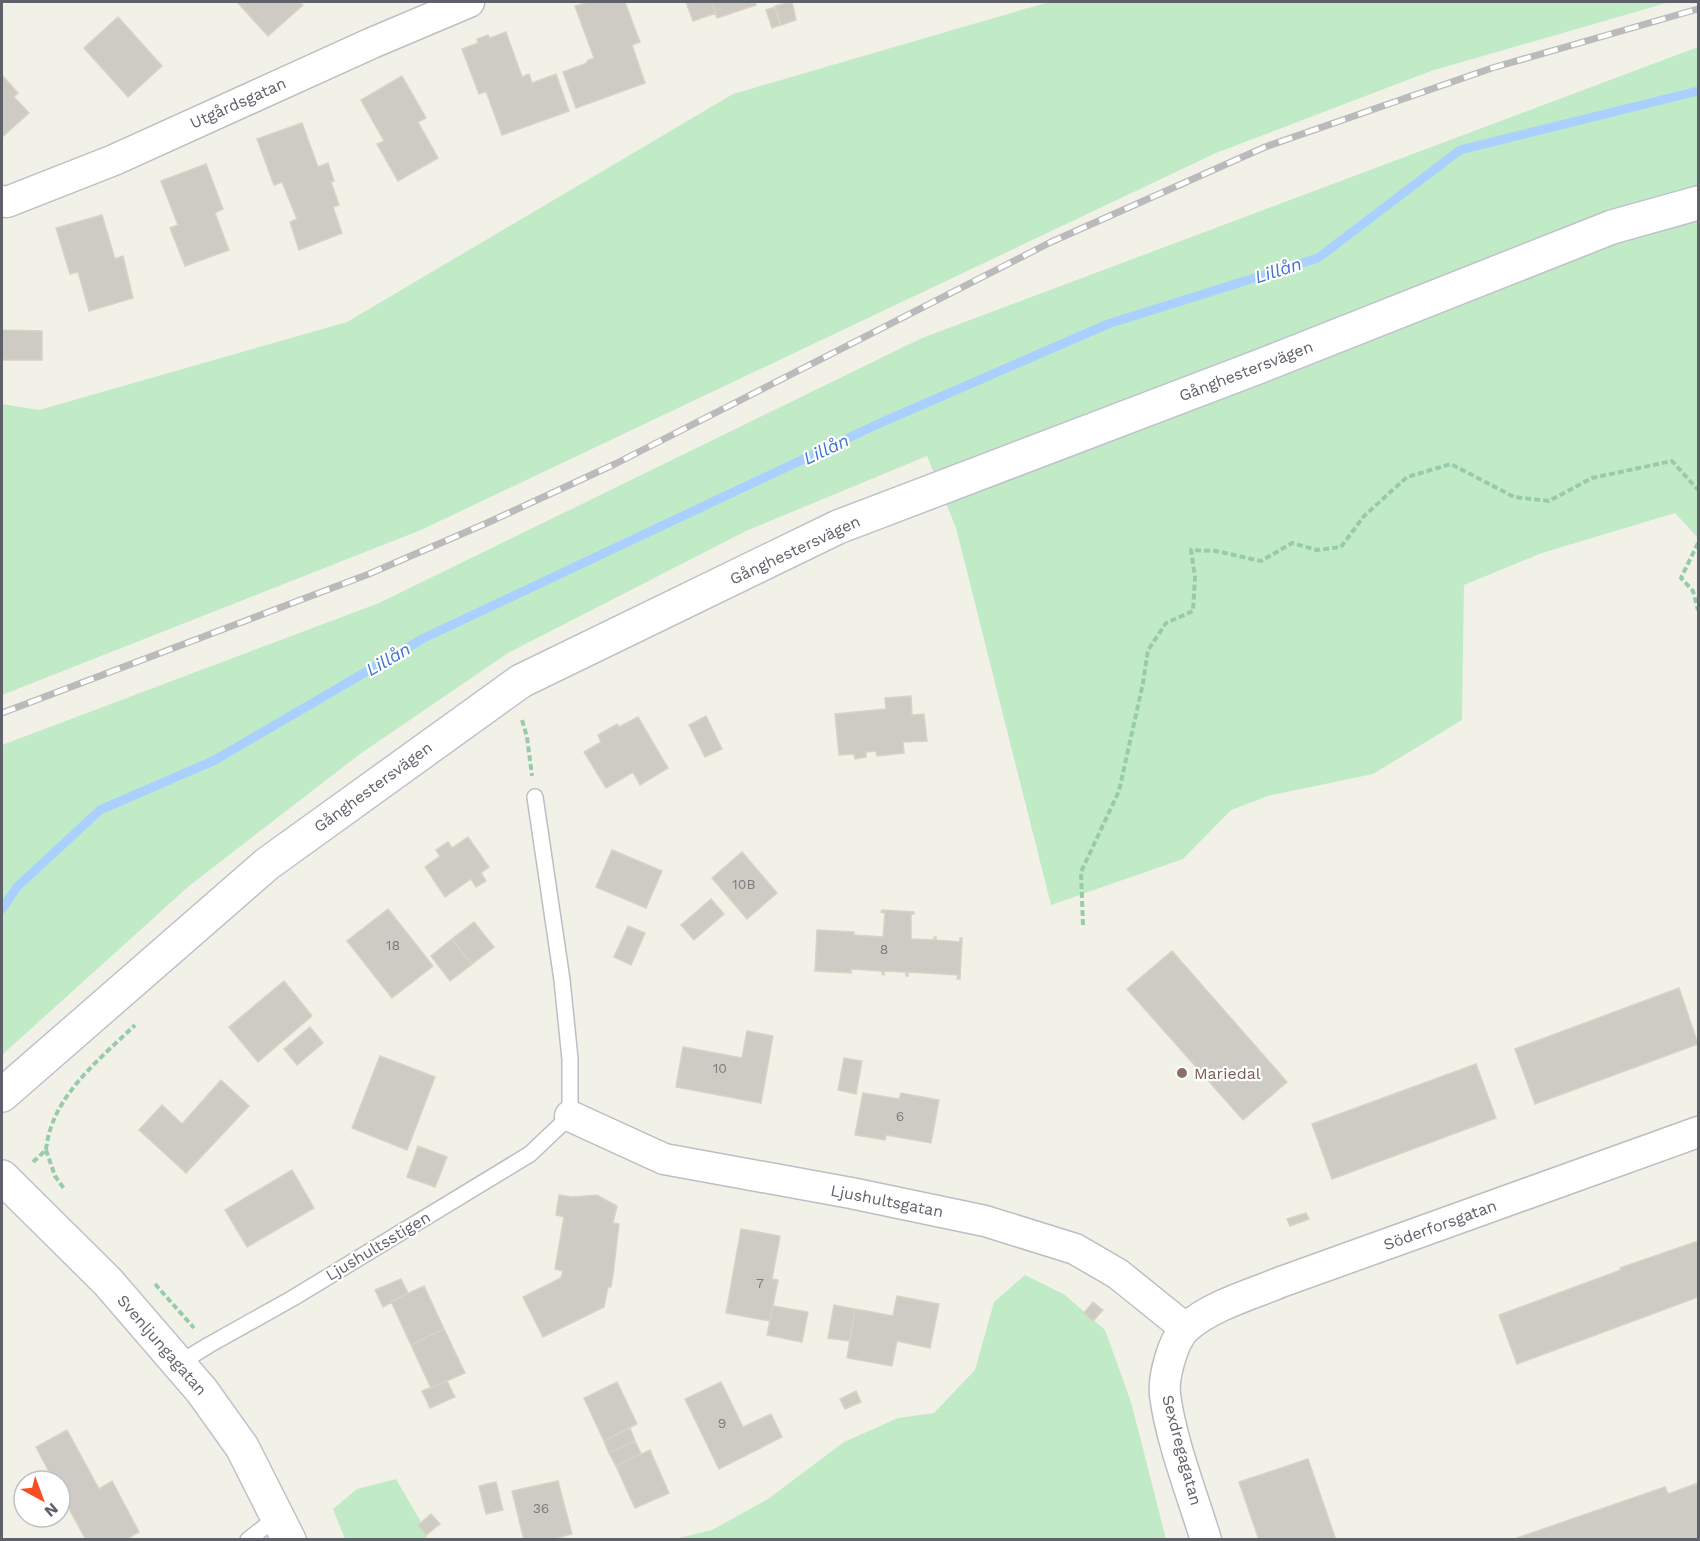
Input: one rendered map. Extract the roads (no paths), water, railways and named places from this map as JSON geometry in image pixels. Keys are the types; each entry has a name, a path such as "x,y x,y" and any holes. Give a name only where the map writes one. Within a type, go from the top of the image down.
{"street":[{"name":"Utgårdsgatan","path":"4,201 114,160 372,43 469,2"},
{"name":"Gånghestersvägen","path":"2,1095 267,864 521,681 838,527 1258,367 1612,227 1698,203"},
{"name":"Ljushultsgatan","path":"570,1116 664,1159 851,1193 985,1221 1075,1249 1118,1274 1185,1328"},
{"name":"Söderforsgatan","path":"1185,1328 1218,1308 1281,1282 1698,1132"},
{"name":"Svenljungagatan","path":"4,1180 108,1282 202,1391 242,1447 283,1528"},
{"name":"Sexdregagatan","path":"1185,1328 1170,1355 1164,1393 1206,1539"}],"lane":[{"path":"535,797 562,980 570,1059 570,1116"},
{"name":"Ljushultsstigen","path":"178,1364 209,1344 293,1299 530,1154 570,1116"},
{"path":"248,1539 283,1528"}],"waterway":[{"name":"Lillån","path":"2,909 17,887 100,810 215,760 424,638 878,424 1108,324 1318,258 1460,150 1698,91"}],"railway":[{"path":"2,713 369,574 487,523 615,464 1051,242 1265,147 1492,68 1698,9"}],"place":[{"name":"Mariedal","path":"1182,1073"}]}
